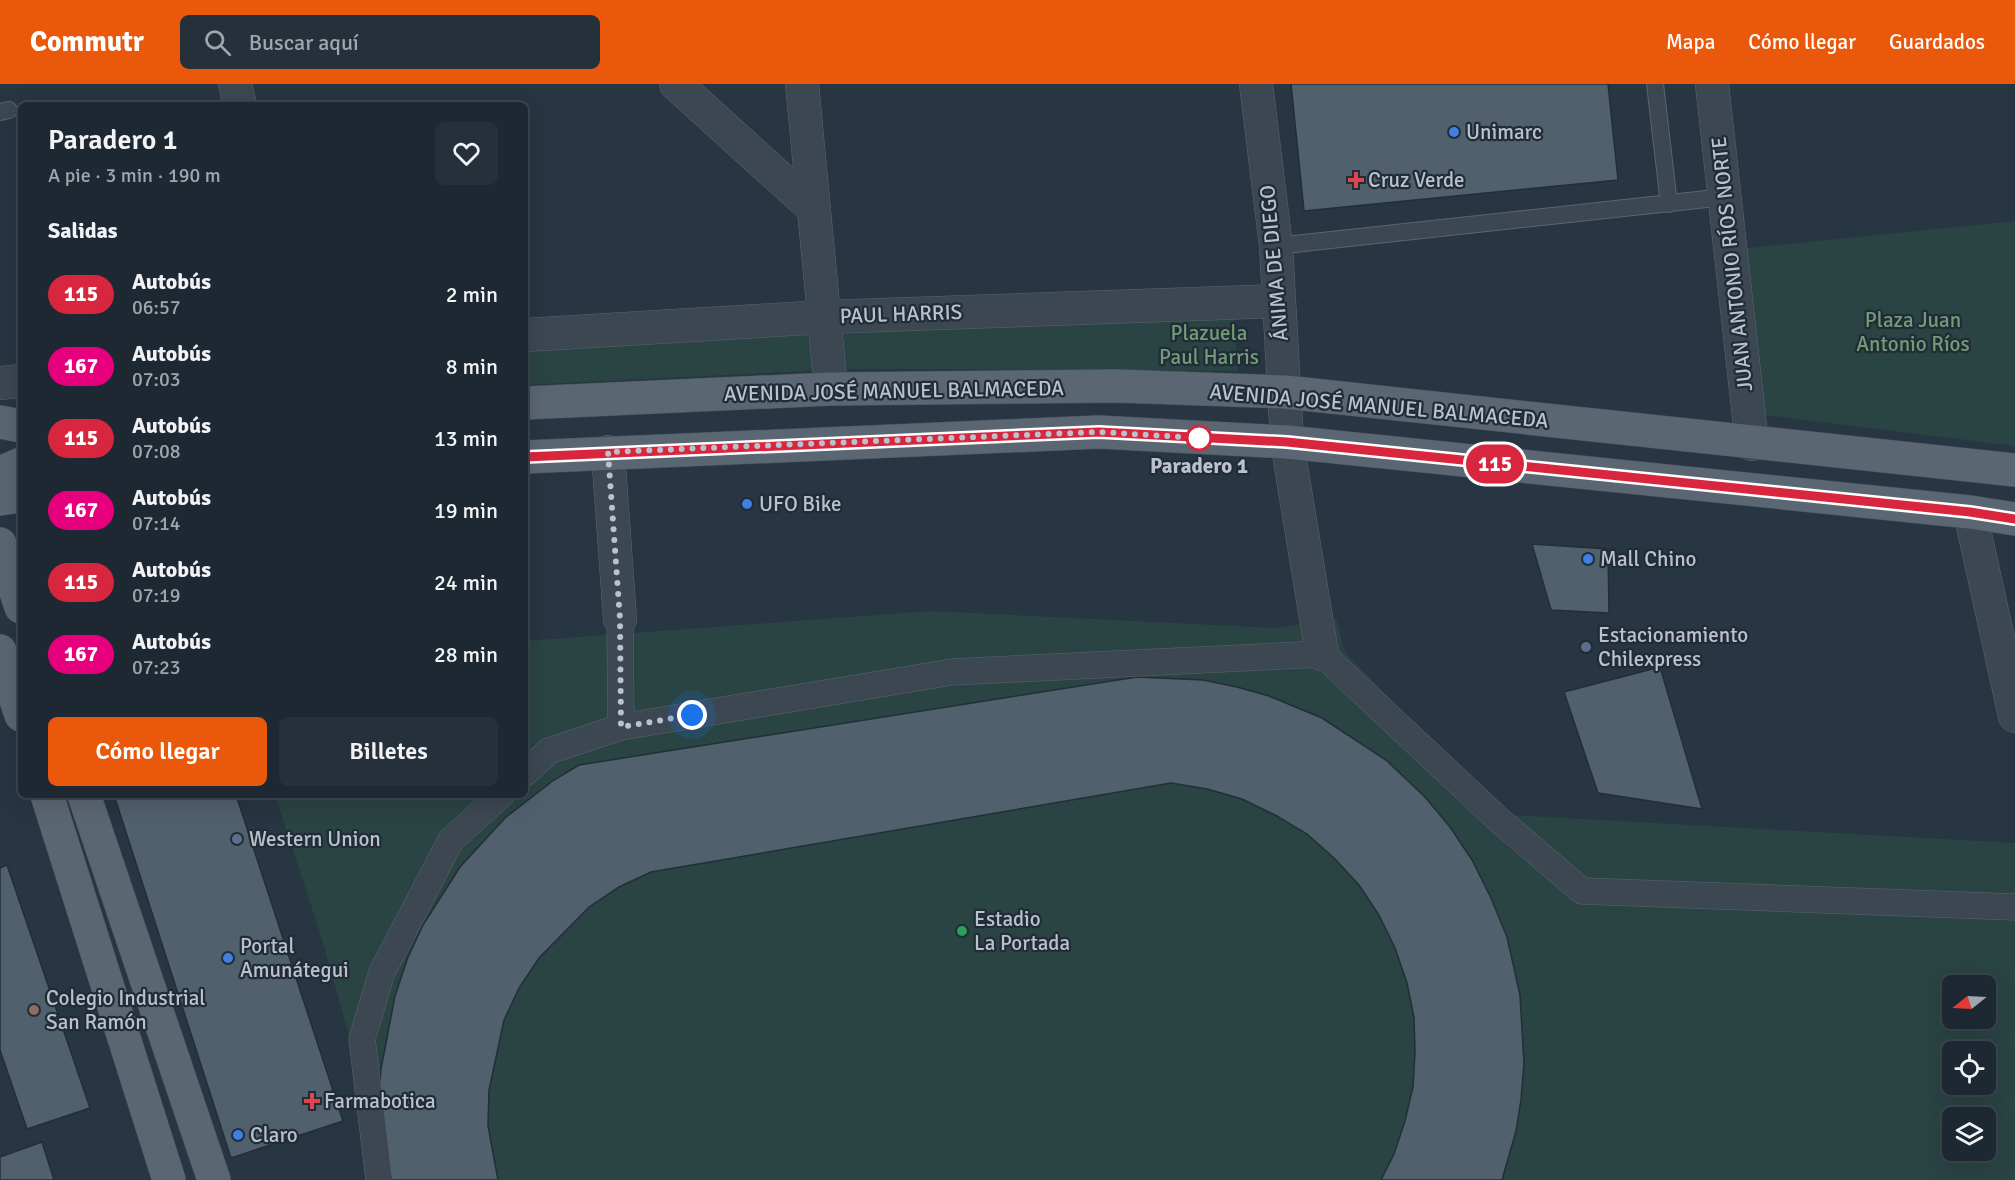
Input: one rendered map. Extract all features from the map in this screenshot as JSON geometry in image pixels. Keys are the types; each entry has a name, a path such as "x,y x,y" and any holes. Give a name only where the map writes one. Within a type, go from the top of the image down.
{"main road":[{"name":"AVENIDA JOSÉ MANUEL BALMACEDA","path":"528,403 831,389 1118,386 1285,392 1752,444 2015,470"},
{"path":"0,422 18,425"},
{"name":"AVENIDA JOSÉ MANUEL BALMACEDA","path":"528,457 1099,432 1287,442 1970,512 2015,519"},
{"path":"0,473 18,465"},
{"path":"0,499 18,496"},
{"path":"0,544 18,598"},
{"path":"0,651 18,706"},
{"path":"48,798 169,1180"},
{"path":"85,798 214,1180"},
{"path":"99,798 102,846"}],"street":[{"path":"236,84 239,102"},
{"path":"676,84 814,209"},
{"path":"802,84 831,389"},
{"name":"ÁNIMA DE DIEGO","path":"1256,84 1276,246 1287,442 1322,654"},
{"name":"JUAN ANTONIO RÍOS NORTE","path":"1712,84 1752,444"},
{"name":"PAUL HARRIS","path":"528,335 824,317 1278,302"},
{"path":"0,383 18,381"},
{"path":"608,452 620,619 621,727"},
{"path":"1970,512 2015,716"},
{"path":"528,770 549,751 621,727 951,672 1322,654 1498,820 1582,891 2015,907"},
{"path":"379,1180 362,1039 382,972 451,840 498,798"}],"lane":[{"path":"1655,84 1669,204"},
{"path":"1276,246 1725,197"}],"green space":[{"name":"Plaza Juan Antonio Ríos","path":"2015,221 2015,446 1764,415 1739,249"},
{"name":"Plazuela Paul Harris","path":"1234,318 1238,371 848,369 528,385 528,349 843,325"},
{"name":"Estadio La Portada","path":"930,611 1278,628 1336,618 1345,652 1457,769 1492,814 2015,843 2015,1180 387,1180 384,1158 320,933 276,798 528,798 528,641"}],"building":[{"name":"Unimarc","path":"1291,84 1608,84 1618,180 1304,211"},
{"path":"1532,544 1608,549 1609,613 1551,610"},
{"path":"1660,667 1702,809 1598,793 1564,692"},
{"path":"1137,677 1203,680 1237,687 1269,696 1322,718 1386,760 1425,797 1450,827 1472,860 1491,898 1507,937 1520,995 1524,1063 1521,1100 1516,1131 1502,1180 1381,1180 1394,1154 1405,1121 1413,1087 1415,1052 1414,1017 1407,983 1395,948 1379,915 1359,885 1307,834 1242,799 1207,789 1171,783 651,872 619,887 589,907 539,958 519,988 504,1020 489,1090 488,1126 498,1180 387,1180 379,1103 381,1069 395,996 408,957 423,925 460,867 505,818 554,780 579,765"},
{"name":"Portal Amunátegui","path":"115,798 237,798 343,1121 231,1158"},
{"path":"7,865 90,1108 27,1129 0,1050 0,868"},
{"path":"42,1142 54,1180 0,1180 0,1157"}],"bus line":[{"name":"115","path":"528,457 801,443 1099,432 1287,442 1970,512 2015,519"}],"place":[{"name":"Unimarc","path":"1454,132"},
{"name":"Cruz Verde","path":"1356,180"},
{"name":"Paradero 1","path":"1199,438"},
{"name":"UFO Bike","path":"747,504"},
{"name":"Mall Chino","path":"1588,559"},
{"name":"Estacionamiento Chilexpress","path":"1586,647"},
{"name":"Western Union","path":"237,839"},
{"name":"Estadio La Portada","path":"962,931"},
{"name":"Portal Amunátegui","path":"228,958"},
{"name":"Colegio Industrial San Ramón","path":"34,1010"},
{"name":"Farmabotica","path":"312,1101"},
{"name":"Claro","path":"238,1135"}],"route":[{"path":"692,715 621,727 620,619 608,452 1099,432 1199,438"}]}
